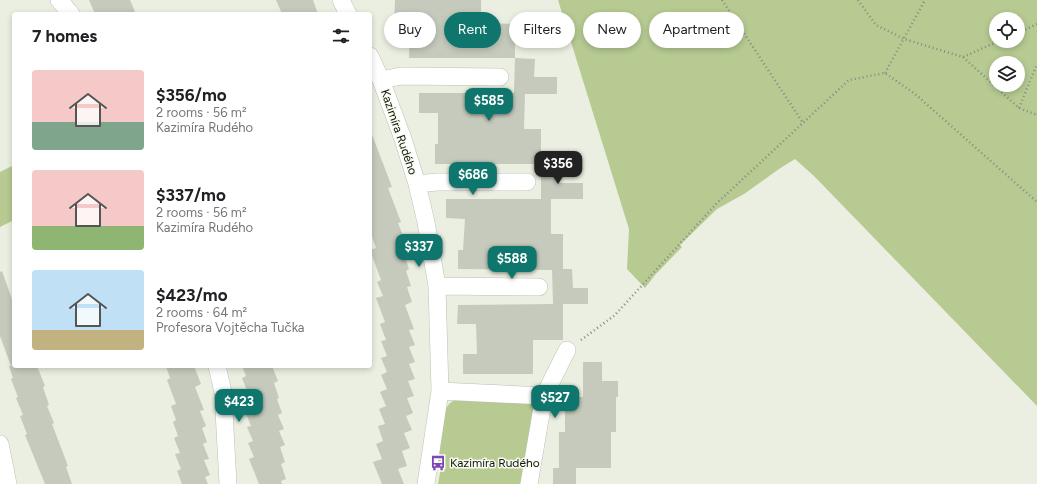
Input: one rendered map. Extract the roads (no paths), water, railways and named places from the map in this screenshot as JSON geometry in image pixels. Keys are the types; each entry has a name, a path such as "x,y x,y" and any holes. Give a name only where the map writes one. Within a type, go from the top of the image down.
{"street":[{"path":"59,0 69,12"},
{"path":"341,0 347,12"},
{"name":"Kazimíra Rudého","path":"372,60 403,139 417,184 426,222 437,286 440,391 426,484"},
{"name":"Kazimíra Rudého","path":"381,80 400,76 500,77"},
{"name":"Kazimíra Rudého","path":"417,184 437,182 527,182"},
{"path":"437,286 539,287"},
{"path":"529,484 544,396 567,350"},
{"path":"217,368 223,392 228,484"},
{"path":"440,391 544,396"},
{"path":"0,444 8,484"}],"place":[{"name":"Kazimíra Rudého","path":"438,463"}]}
